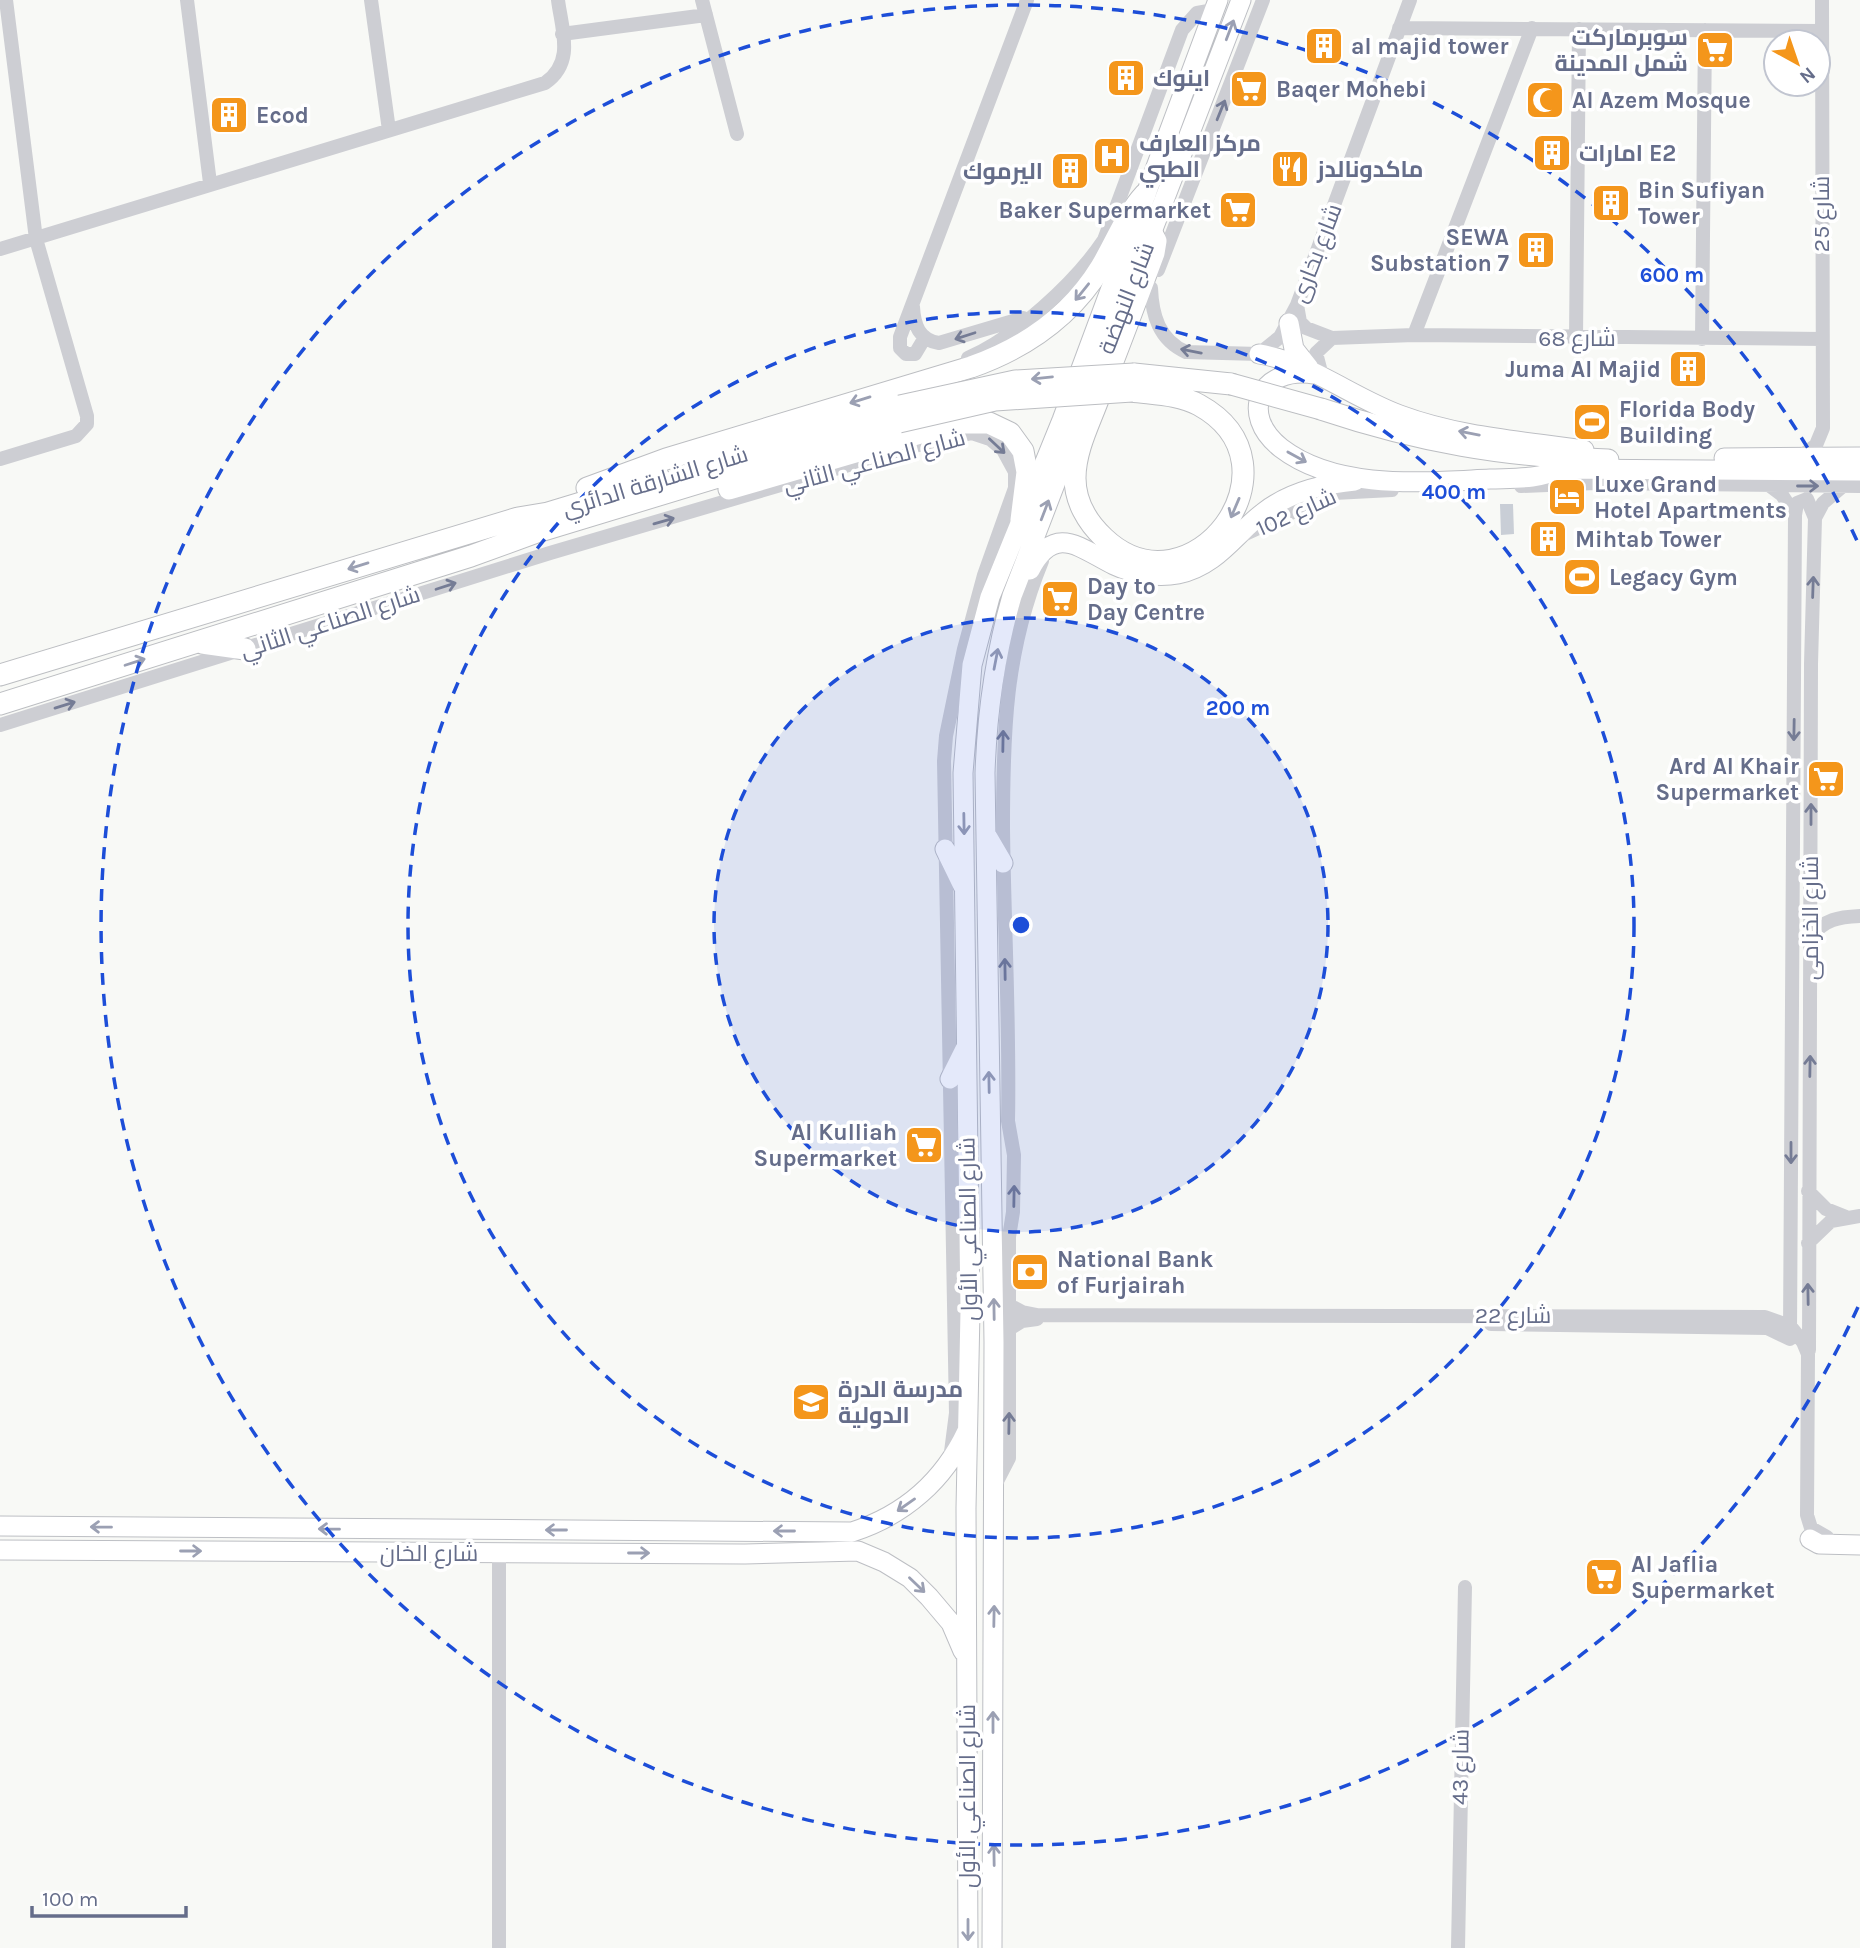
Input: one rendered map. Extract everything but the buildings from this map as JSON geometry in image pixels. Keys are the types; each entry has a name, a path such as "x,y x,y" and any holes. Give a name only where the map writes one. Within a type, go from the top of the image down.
{"highway":[{"path":"517,518 544,503 666,459 995,359 1037,335 1056,320 1091,281 1130,212 1145,194"},
{"path":"1133,382 1199,405 1220,422 1235,442 1242,465 1238,505 1219,536 1191,554 1159,560 1121,552 1094,529 1084,514 1075,478 1077,461 1156,247 1152,232"},
{"name":"شارع الشارقة الدائري","path":"0,676 517,518 548,513 899,414 1133,382 1164,388 1228,390 1318,415"},
{"name":"شارع الشارقة الدائري","path":"0,704 471,556 899,414"},
{"path":"1318,415 1463,448 1530,456 1608,460"},
{"path":"1318,415 1439,456 1559,469"},
{"path":"471,556 511,553 924,432 976,422 1000,427 1010,433 1023,451 1027,472 1021,520"},
{"path":"196,642 245,649"}],"main road":[{"name":"شارع النهضة","path":"1012,596 1241,0"},
{"name":"شارع النهضة","path":"1021,520 1062,419 1216,5"},
{"path":"1293,314 1294,349 1318,377"},
{"path":"1259,354 1290,362 1380,408 1430,425 1590,451 1608,460 1800,457 1856,462"},
{"path":"1318,377 1290,373 1265,387 1258,404 1264,428 1282,448 1306,462 1332,471 1378,479"},
{"path":"1012,596 1021,587 1036,559 1047,548 1075,543 1123,569 1160,575 1177,574 1200,566 1214,558 1263,512 1287,498 1324,485 1378,479 1460,481 1536,476 1559,469 1726,471 1856,462"},
{"path":"1726,471 1770,486"},
{"name":"شارع الصناعي الأول","path":"968,1948 970,1311 963,773 972,665 979,633 1021,520"},
{"name":"شارع الصناعي الأول","path":"992,1948 994,1342 986,834 988,715 995,660 1012,596"},
{"path":"964,649 979,633"},
{"path":"988,715 1005,700"},
{"path":"986,834 1003,863"},
{"path":"945,849 966,893"},
{"path":"950,1079 967,1045"},
{"path":"951,1178 967,1201"},
{"path":"994,1342 1009,1329"},
{"path":"950,1463 969,1427"},
{"name":"شارع الخان","path":"0,1526 852,1532 904,1508 932,1484 950,1463"},
{"path":"1860,1537 1818,1538 1819,1544 1860,1545"},
{"name":"شارع الخان","path":"0,1550 499,1553 858,1551 902,1572 929,1597 956,1632 967,1666"}],"street":[{"path":"0,459 69,438 85,409 36,240 6,0"},
{"path":"187,0 210,183"},
{"path":"372,0 389,130"},
{"path":"0,249 527,88 543,78 555,62 562,34 558,0"},
{"path":"702,0 737,134"},
{"path":"924,339 915,354 906,354 900,348 900,337 1027,0"},
{"path":"1112,363 1127,349 1263,0"},
{"name":"شارع بخارى","path":"1259,354 1274,344 1293,314 1410,0"},
{"name":"شارع 25","path":"1821,28 1822,0"},
{"path":"910,385 923,375 985,351 1084,266 1104,240 1182,30 1197,13 1216,5"},
{"path":"562,34 706,15"},
{"path":"1399,28 1762,30"},
{"path":"1414,335 1532,29"},
{"path":"1576,338 1580,29"},
{"path":"1702,339 1705,30"},
{"name":"شارع 25","path":"1821,98 1823,428"},
{"path":"1151,288 1154,316 1166,338 1176,347 1192,354 1259,354"},
{"path":"913,302 916,325 924,339"},
{"name":"شارع 68","path":"1293,314 1306,328 1332,338 1414,335 1822,340"},
{"path":"924,339 947,342 1030,315"},
{"path":"1318,377 1316,352 1332,338"},
{"path":"1800,457 1816,445 1823,428"},
{"path":"1823,428 1834,448 1856,462"},
{"name":"شارع الصناعي الثاني","path":"0,725 550,553 910,447 972,433 990,439 1003,450 1012,465 1016,480 1013,496 984,575 964,649 946,736 945,849 956,1413 950,1463"},
{"name":"شارع 102","path":"1236,538 1328,496 1346,491 1595,483 1860,486"},
{"path":"1770,486 1782,495 1795,514"},
{"path":"1815,518 1823,503 1843,486"},
{"path":"1795,514 1797,503 1807,499 1815,518"},
{"name":"شارع الخزامى","path":"1790,1332 1795,514"},
{"name":"شارع الخزامى","path":"1809,1362 1811,717 1815,518"},
{"path":"994,1487 1009,1458 1009,1237 1013,1212 1014,1155 1008,1121 1003,863 1005,700 1021,620 1047,548"},
{"path":"1795,658 1801,657 1806,661 1806,705 1811,717"},
{"path":"1810,894 1827,910 1841,916 1860,916"},
{"path":"1811,937 1821,925 1841,916"},
{"path":"1808,1191 1826,1209 1853,1216"},
{"path":"1808,1243 1825,1225 1853,1216"},
{"name":"شارع 22","path":"1009,1305 1022,1312 1037,1315 1765,1317 1790,1332"},
{"name":"شارع 22","path":"1009,1329 1032,1319 1684,1326 1767,1328 1790,1332"},
{"path":"1790,1332 1803,1342 1809,1362 1807,1516 1818,1538"},
{"path":"1790,1332 1801,1360 1803,1526 1818,1538"},
{"path":"499,1553 499,1948"},
{"name":"شارع 43","path":"1458,1948 1465,1587"}],"shaded area":[{"path":"1500,504 1513,504 1514,534 1501,535"}],"place":[{"name":"al majid tower","path":"1324,46"},
{"name":"سوبرماركت شمل المدينة","path":"1715,50"},
{"name":"اينوك","path":"1126,78"},
{"name":"Baqer Mohebi","path":"1249,89"},
{"name":"Al Azem Mosque","path":"1545,100"},
{"name":"Ecod","path":"229,115"},
{"name":"امارات E2","path":"1552,153"},
{"name":"مركز العارف الطبي","path":"1112,156"},
{"name":"ماكدونالدز","path":"1290,169"},
{"name":"اليرموك","path":"1070,171"},
{"name":"Bin Sufiyan Tower","path":"1611,203"},
{"name":"Baker Supermarket","path":"1238,210"},
{"name":"SEWA Substation 7","path":"1536,250"},
{"name":"Juma Al Majid","path":"1688,369"},
{"name":"Florida Body Building","path":"1592,422"},
{"name":"Luxe Grand Hotel Apartments","path":"1567,497"},
{"name":"Mihtab Tower","path":"1548,539"},
{"name":"Legacy Gym","path":"1582,577"},
{"name":"Day to Day Centre","path":"1060,599"},
{"name":"Ard Al Khair Supermarket","path":"1826,779"},
{"name":"Al Kulliah Supermarket","path":"924,1145"},
{"name":"National Bank of Furjairah","path":"1030,1272"},
{"name":"مدرسة الدرة الدولية","path":"811,1402"},
{"name":"Al Jaflia Supermarket","path":"1604,1577"}]}
